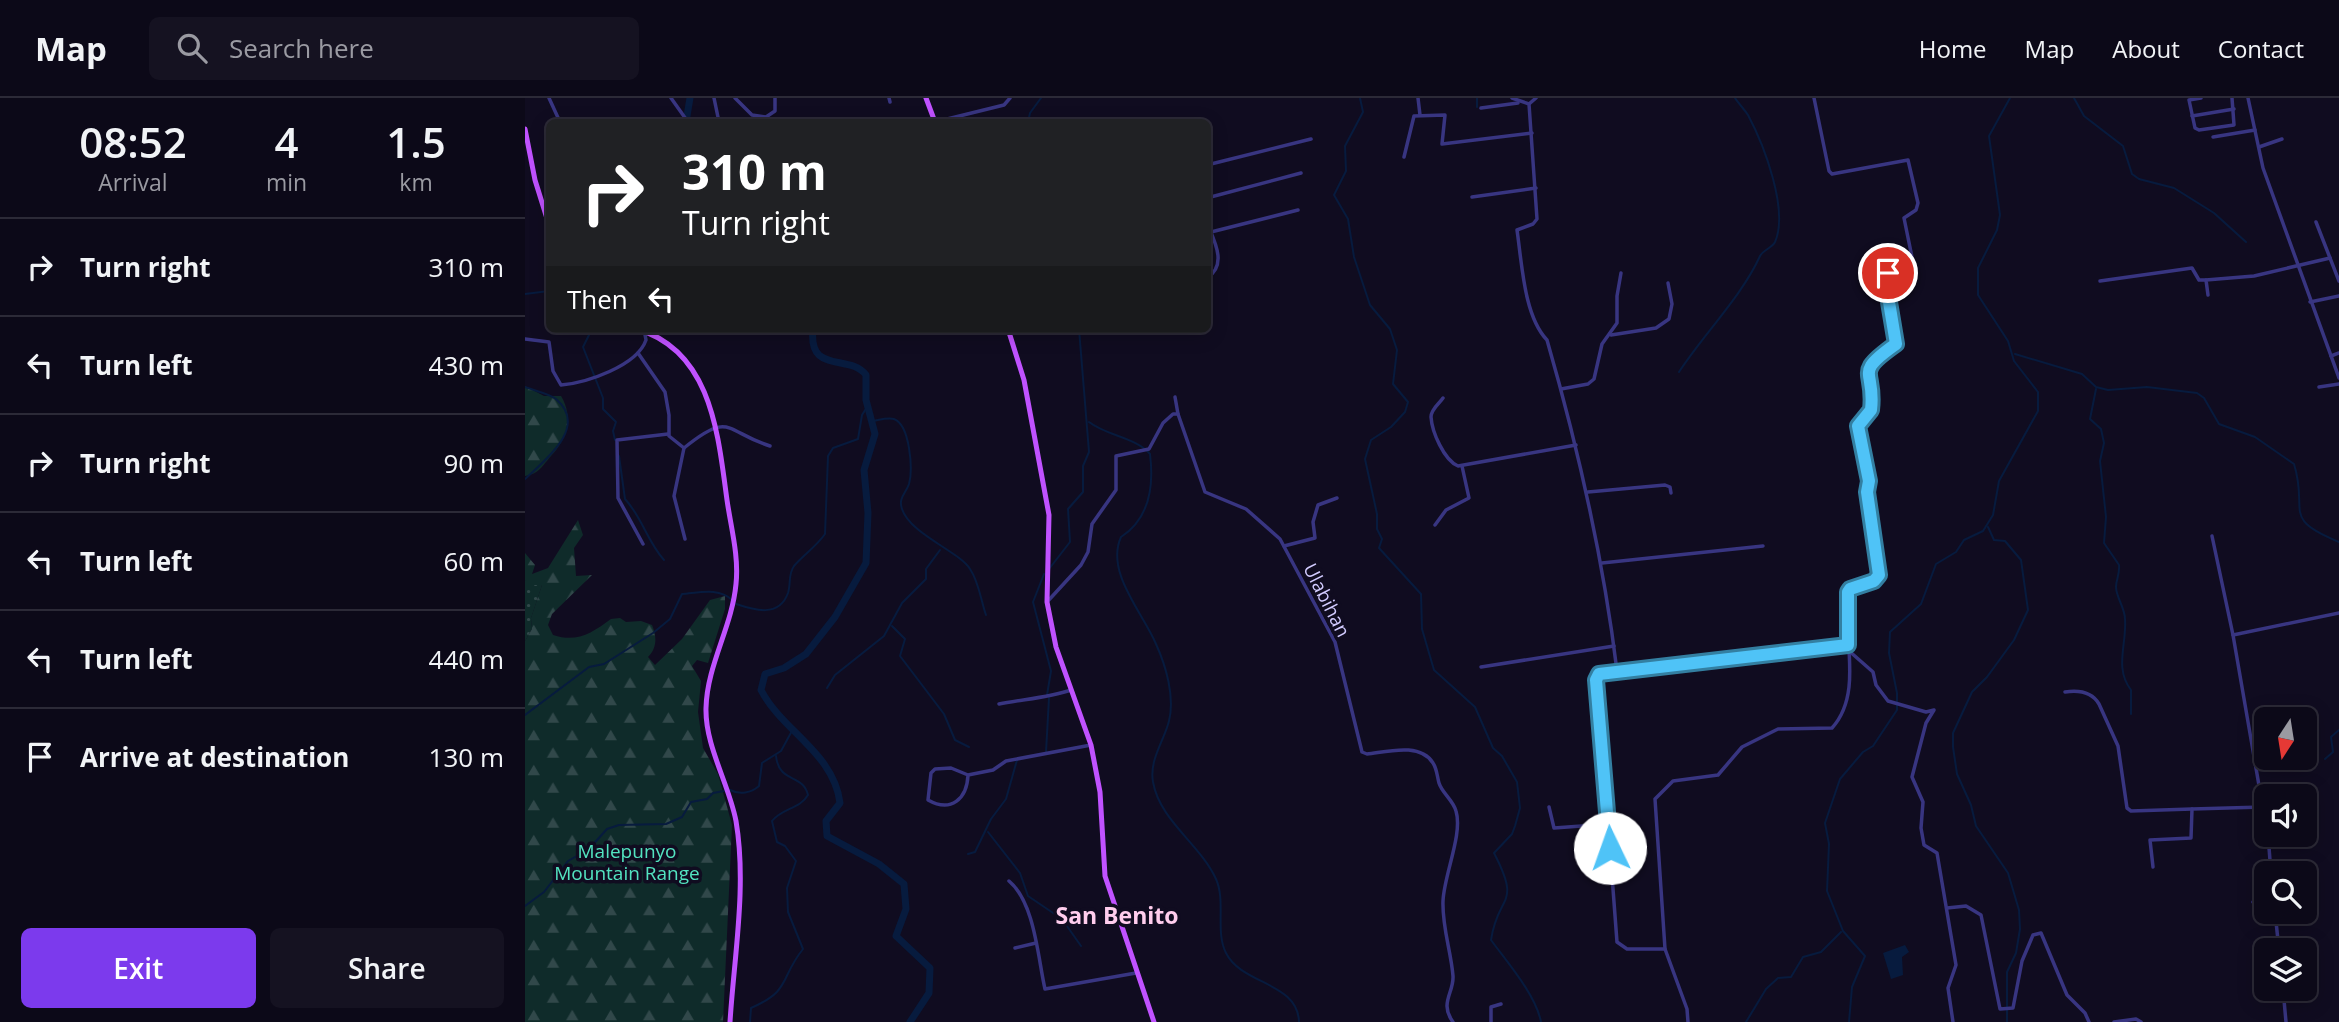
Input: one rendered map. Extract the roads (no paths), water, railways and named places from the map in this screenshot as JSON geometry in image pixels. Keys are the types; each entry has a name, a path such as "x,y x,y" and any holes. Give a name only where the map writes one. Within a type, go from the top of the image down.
{"main road":[{"path":"926,98 934,119"},
{"path":"525,129 535,180 546,215"},
{"path":"652,333 668,340 678,350 706,393 717,428 737,575 732,608 712,671 706,709 732,805 739,865 730,1022"},
{"path":"1009,333 1024,380 1049,515 1047,602 1056,647 1091,745 1100,792 1105,876 1154,1022"}],"street":[{"path":"549,98 559,119"},
{"path":"671,98 685,119"},
{"path":"713,98 718,119"},
{"path":"735,98 752,115 766,117 775,111 775,98"},
{"path":"947,119 1004,105 1010,98"},
{"path":"1418,98 1420,115"},
{"path":"1512,98 1529,104"},
{"path":"1529,104 1536,98"},
{"path":"1688,1022 1687,1009 1665,949 1655,805 1659,793 1673,781 1718,775 1742,747 1777,729 1832,728 1843,710 1849,679 1848,592 1874,581 1879,575 1867,492 1869,481 1858,426 1871,410 1868,371 1880,352 1896,344 1885,278 1888,273 1914,267 1904,218 1916,210 1918,202 1908,160 1854,171 1832,174 1829,171 1814,98"},
{"path":"2201,98 2189,100 2195,128 2199,130 2234,125 2232,98"},
{"path":"2248,98 2259,148 2310,302 2339,378"},
{"path":"1481,108 1520,102"},
{"path":"1529,104 1536,223 1517,230 1535,324 1538,332 1547,340 1588,492 1602,563 1617,671"},
{"path":"2192,116 2234,109"},
{"path":"1404,157 1412,117 1420,115 1445,115 1442,144 1532,133"},
{"path":"2213,137 2255,130"},
{"path":"1211,164 1311,139"},
{"path":"2259,148 2282,139"},
{"path":"1211,197 1301,173"},
{"path":"1472,197 1536,188"},
{"path":"1211,276 1219,260 1211,232 1299,210"},
{"path":"2316,222 2339,281"},
{"path":"2100,281 2192,268 2199,280 2255,276 2330,258"},
{"path":"1561,389 1591,383 1600,349 1618,318 1616,296 1621,273"},
{"path":"2206,280 2208,295"},
{"path":"1609,335 1656,328 1669,319 1672,304 1668,283"},
{"path":"2310,302 2339,296"},
{"path":"525,339 549,342 558,383 597,378 638,353 645,344 645,333"},
{"path":"638,353 665,392 670,415 668,433"},
{"path":"2331,356 2339,353"},
{"path":"2319,387 2339,384"},
{"name":"Ulabihan","path":"1175,397 1178,414 1204,490 1246,509 1285,546 1335,642 1362,752 1367,754 1406,749 1429,757 1436,768 1439,785 1455,808 1456,824 1443,902 1446,948 1453,978 1447,995 1447,1009 1453,1022"},
{"path":"1443,398 1433,411 1432,418 1446,457 1453,464 1462,466 1576,445"},
{"path":"1047,602 1081,565 1088,552 1092,524 1117,490 1116,456 1149,449 1163,423 1173,414 1178,414"},
{"path":"685,539 674,496 684,448 703,432 717,428 736,428 753,440 770,446"},
{"path":"668,433 684,448"},
{"path":"643,544 618,498 617,440 668,433"},
{"path":"1435,525 1446,510 1469,498 1462,466"},
{"path":"1588,492 1665,485 1670,487 1671,493"},
{"path":"1285,546 1316,537 1314,522 1318,505 1337,498"},
{"path":"2212,536 2234,635 2259,784"},
{"path":"1602,563 1763,546"},
{"path":"2234,635 2339,613"},
{"path":"1482,667 1614,646"},
{"path":"1665,949 1627,949 1618,942 1596,680 1599,674 1848,648 1873,672 1876,684 1888,701 1926,712 1934,710 1926,723 1912,781 1923,802 1923,841 1937,853 1947,908 1956,965 1948,988 1952,1022"},
{"path":"999,704 1036,696 1051,697 1071,690"},
{"path":"2064,692 2085,693 2095,698 2099,704 2118,747 2127,808 2131,811 2254,807"},
{"path":"968,775 968,788 962,798 952,805 940,806 928,800 931,773 935,769 951,768 968,775 993,770 1006,761 1091,745"},
{"path":"1549,807 1554,828 1609,824"},
{"path":"2153,867 2150,840 2191,838 2192,809"},
{"path":"1010,881 1021,891 1036,943 1045,989 1136,973"},
{"path":"1947,908 1966,906 1981,915 2000,1009 2004,1011 2013,1007 2022,961 2033,935 2041,933 2067,995 2085,1013 2089,1022"},
{"path":"1015,948 1036,943"},
{"path":"2284,1001 2286,1022"},
{"path":"1492,1022 1490,1008 1501,1004"},
{"path":"2114,1022 2136,1019 2141,1022"}],"water":[{"path":"1905,945 1909,952 1902,957 1903,975 1891,979 1883,953"}],"waterway":[{"path":"686,119 690,98"},
{"path":"1029,119 1041,98"},
{"path":"1360,98 1363,112 1345,146 1346,171 1334,195 1348,219 1354,257 1370,305 1390,329 1397,350 1393,384 1408,402 1405,412 1391,427 1371,440 1365,459 1377,514 1377,529 1382,539 1379,548 1421,594 1422,629 1434,670 1475,707 1493,748 1502,756 1517,782 1520,808 1515,826 1512,834 1494,853 1502,870 1507,892 1491,940 1527,990 1541,1022"},
{"path":"1477,98 1477,107"},
{"path":"1679,372 1733,301 1761,254 1774,244 1779,229 1777,196 1767,160 1748,115 1735,98"},
{"path":"1849,1022 1852,987 1865,956 1843,931 1827,891 1829,844 1825,823 1840,779 1863,752 1873,746 1897,710 1897,693 1889,653 1890,632 1921,604 1936,564 1956,552 1964,540 1983,531 1993,515 1999,481 2038,411 2038,392 2014,361 2008,341 1978,295 1978,268 1997,230 2000,215 1989,136 2010,98"},
{"path":"2074,98 2084,116 2123,146 2132,174 2139,179 2174,188 2214,213 2246,242"},
{"path":"525,294 546,291"},
{"path":"590,333 583,347 603,398 603,409 616,422 613,431 615,440"},
{"path":"813,333 813,343 823,358 850,365 866,375 866,400 875,434 864,470 868,513 866,563 835,617 806,654 784,668 765,674 761,690 770,705 818,756 836,786 840,803 826,821 827,836 879,864 904,884 906,909 896,936 930,968 929,993 910,1022"},
{"path":"1049,569 1070,542 1068,509 1083,492 1083,466 1089,452 1079,333"},
{"path":"2015,354 2082,374 2096,387 2108,390 2147,387 2197,393 2204,398 2219,424 2255,437 2294,464 2303,519 2321,534 2339,542"},
{"path":"525,387 556,399 565,410 568,421 566,432 552,453 525,479"},
{"path":"2096,389 2090,419 2101,429 2104,443 2100,461 2106,517 2104,543 2119,565 2116,591 2125,619 2122,664 2126,682 2131,690 2131,714"},
{"path":"736,604 765,610 779,606 784,601 794,566 825,534 828,456 833,448 858,439 862,415 867,407"},
{"path":"872,421 894,419 904,430 911,468 909,484 901,502 902,509 915,527 970,569 986,615"},
{"path":"1089,422 1137,444 1150,454 1150,490 1144,511 1138,521 1121,537 1117,550 1122,578 1156,644 1170,692 1169,721 1153,766 1153,782 1157,796 1172,821 1209,866 1216,879 1220,897 1221,936 1226,953 1244,972 1280,991 1289,999 1296,1009 1299,1022"},
{"path":"619,456 625,499 664,560"},
{"path":"1988,527 1994,540 2005,541 2021,560 2028,610 2014,640 1987,677 1972,692 1953,733 1953,747 1957,774 1971,805 1976,826 2008,873 2019,910 2020,929 2016,953 2007,972 2007,1022"},
{"path":"827,688 835,675 884,636 902,603 926,579 926,569 940,550"},
{"path":"1044,574 1033,602 1051,671 1047,695"},
{"path":"525,715 589,667 604,664 653,633 670,619 682,594 715,592 732,600"},
{"path":"892,626 905,639 900,656 944,714 955,740 969,747"},
{"path":"1046,752 1049,698"},
{"path":"730,790 745,792 759,786 762,763 781,751 793,729"},
{"path":"2325,759 2333,752 2331,737 2339,730"},
{"path":"750,1022 751,1008 764,1002 779,989 803,949 788,912 787,888 796,861 785,846 777,842 772,821 805,800 808,795 801,784 782,771 776,756"},
{"path":"968,854 975,852 991,819 1006,799 1017,760"},
{"path":"525,906 544,892 568,861 589,849 607,829 619,825 666,824 682,817 691,802 707,799 713,793 724,791"},
{"path":"988,832 1020,873 1028,896 1062,919 1081,946"},
{"path":"1746,1022 1766,989 1778,978 1791,977 1803,957 1821,952 1841,932"}],"district":[{"name":"San Benito","path":"1117,915"}],"park label":[{"name":"Malepunyo Mountain Range","path":"627,862"}]}
